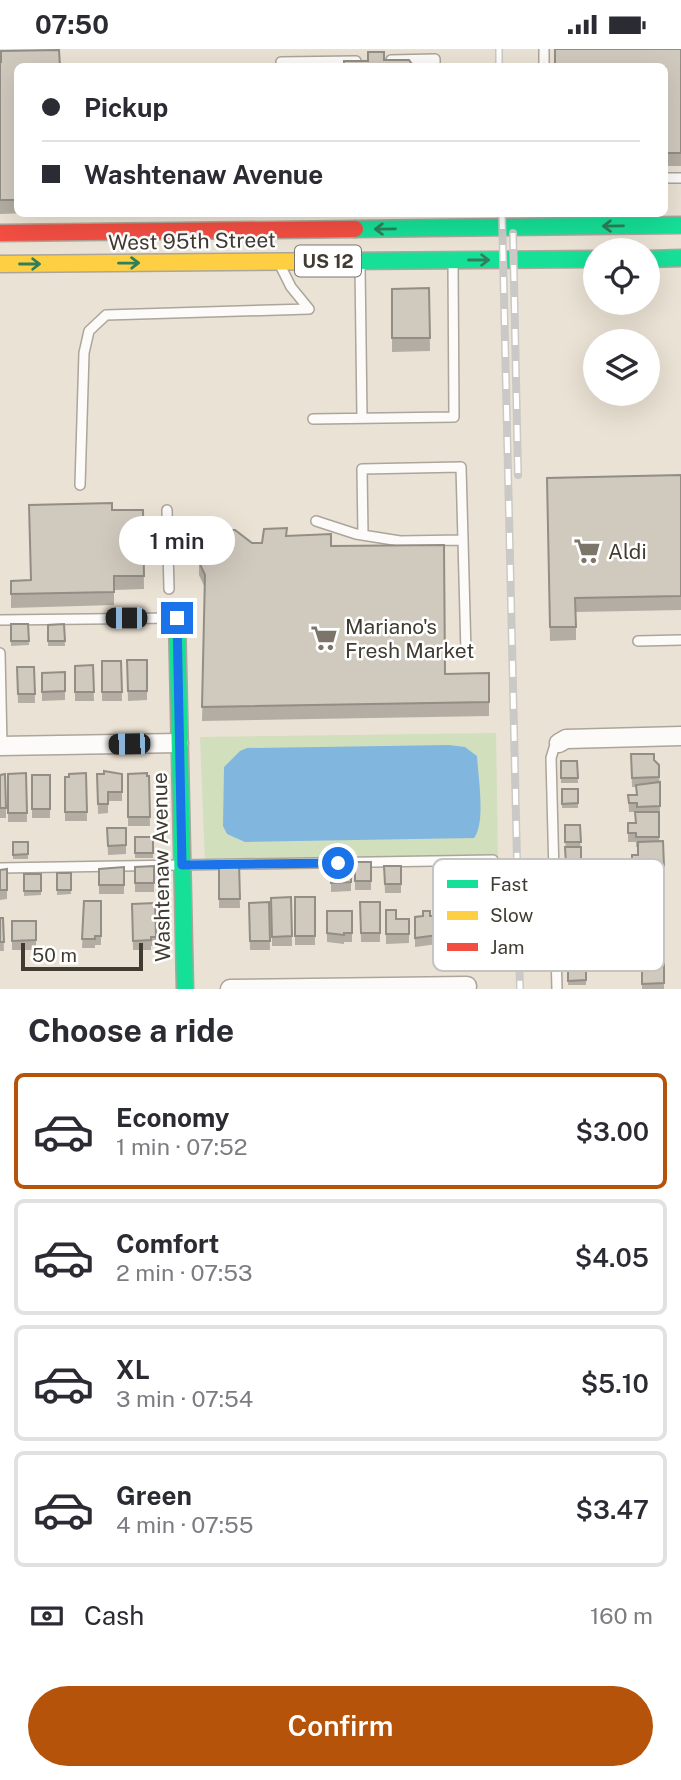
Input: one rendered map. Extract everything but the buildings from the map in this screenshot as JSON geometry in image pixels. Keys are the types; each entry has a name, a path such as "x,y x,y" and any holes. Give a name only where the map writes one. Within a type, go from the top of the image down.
{"main road":[{"name":"West 95th Street","path":"0,233 198,226 681,225"},
{"path":"660,258 681,258"},
{"name":"West 95th Street","path":"0,264 583,259"},
{"name":"Washtenaw Avenue","path":"177,618 185,989"}],"street":[{"path":"559,743 566,739 681,736"},
{"path":"1,746 179,743"},
{"path":"230,989 467,986"}],"lane":[{"path":"381,60 435,59 435,63"},
{"path":"281,63 368,61"},
{"path":"313,419 454,417 453,260"},
{"path":"80,485 84,353 89,331 106,315 309,309 291,287 279,261"},
{"path":"360,261 362,418"},
{"path":"363,535 362,469 461,467 466,653"},
{"path":"167,510 169,589"},
{"path":"316,521 363,535 400,541 463,540"},
{"path":"0,620 177,618"},
{"path":"638,641 681,640"},
{"path":"0,653 1,746"},
{"path":"554,859 551,758 559,743"},
{"path":"0,868 433,861"},
{"path":"557,971 557,989"}],"green space":[{"path":"496,733 498,859 205,863 200,737"}],"water":[{"path":"465,747 477,756 480,822 474,838 245,842 227,834 223,826 224,767 240,751 247,748"}],"railway":[{"path":"499,49 499,63"},
{"path":"502,217 517,859"},
{"path":"513,233 518,475"},
{"path":"520,971 520,989"}],"traffic: fast":[{"path":"355,229 681,225"},
{"path":"660,259 681,258"},
{"path":"344,261 583,259"},
{"path":"177,618 185,989"}],"traffic: slow":[{"path":"0,264 344,261"}],"traffic: jam":[{"path":"0,233 355,229"}],"place":[{"name":"Aldi","path":"587,551"},
{"name":"Mariano's Fresh Market","path":"324,638"}],"route":[{"path":"177,618 182,865 338,863"}]}
